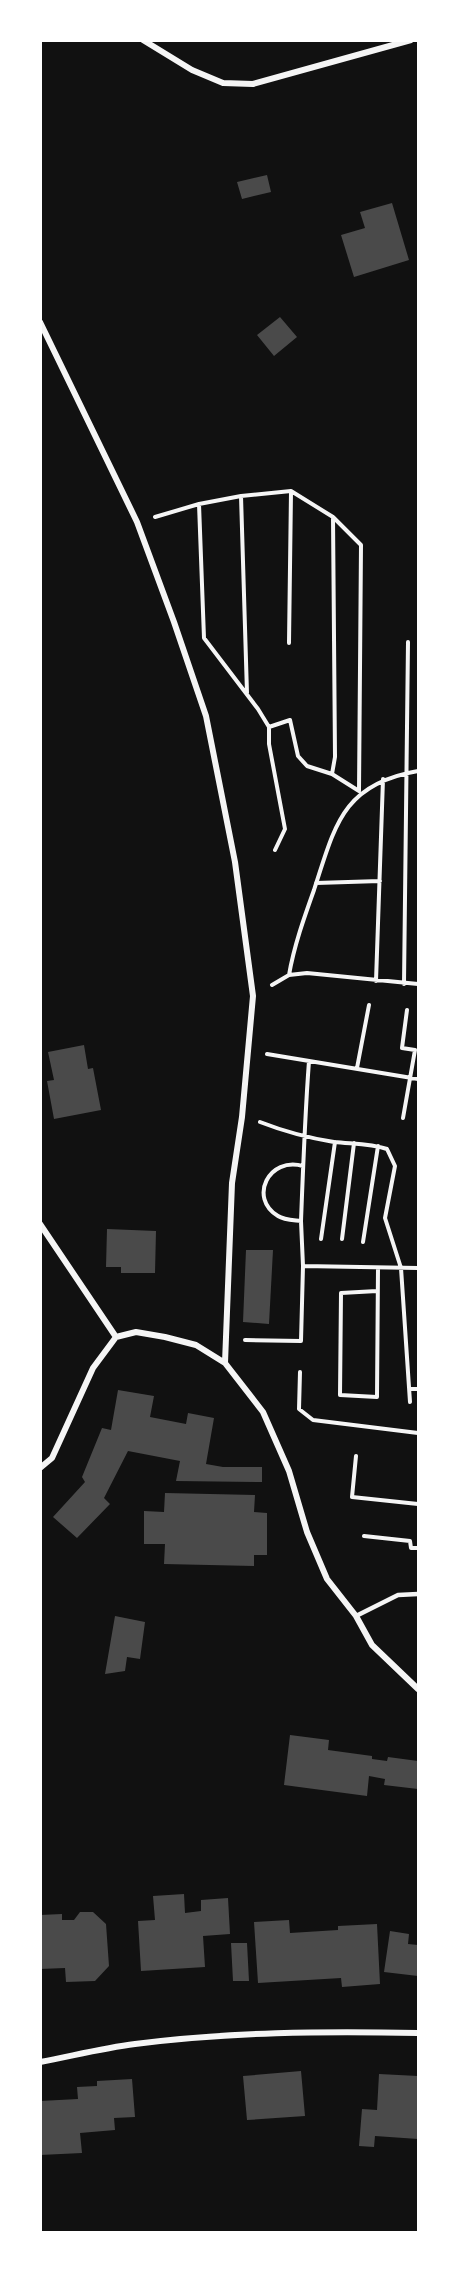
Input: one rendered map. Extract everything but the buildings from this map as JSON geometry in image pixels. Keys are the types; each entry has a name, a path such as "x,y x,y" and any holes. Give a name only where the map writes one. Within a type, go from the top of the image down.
{"street":[{"path":"143,40 192,70 223,83 253,84 411,40"},
{"path":"40,322 137,522 174,622 206,716 235,862 253,996 242,1117 232,1183 225,1363"},
{"path":"40,1224 116,1337"},
{"path":"40,1468 52,1458 93,1368 116,1337 136,1332 195,1345 225,1363 263,1412 289,1471 307,1532 327,1579 356,1616 372,1645 418,1689"},
{"path":"40,2062 133,2044 236,2034 418,2033"}],"lane":[{"path":"356,1616 398,1595 418,1594"}],"path":[{"path":"289,643 291,491"},
{"path":"152,518 199,504 241,496 291,491 333,517 361,545 361,792"},
{"path":"241,496 247,694"},
{"path":"199,504 204,638 269,727 269,744 285,829 275,850"},
{"path":"332,774 335,757 333,517"},
{"path":"404,984 408,642"},
{"path":"269,727 290,720 298,756 307,766 332,774 361,792"},
{"path":"289,975 293,953 324,856 334,831 348,808 361,792 383,779 418,771"},
{"path":"376,981 383,779"},
{"path":"316,883 380,881"},
{"path":"268,988 289,975 307,973 418,984"},
{"path":"357,1068 369,1005"},
{"path":"403,1118 415,1050 402,1048 407,1010"},
{"path":"262,1053 418,1078"},
{"path":"242,1340 301,1341 303,1135 309,1061"},
{"path":"264,1123 275,1128 335,1142 387,1149 395,1166 385,1218 401,1268 410,1402"},
{"path":"321,1239 335,1142"},
{"path":"342,1239 354,1143"},
{"path":"363,1242 378,1146"},
{"path":"301,1221 279,1217 266,1202 264,1192 268,1176 275,1169 284,1164 293,1163 303,1166"},
{"path":"303,1266 418,1268"},
{"path":"377,1292 341,1293 340,1395 377,1397 378,1268"},
{"path":"300,1372 299,1409 313,1420 418,1433"},
{"path":"410,1389 418,1389"},
{"path":"356,1456 352,1497 418,1504"},
{"path":"364,1536 410,1541 411,1548 418,1548"}]}
